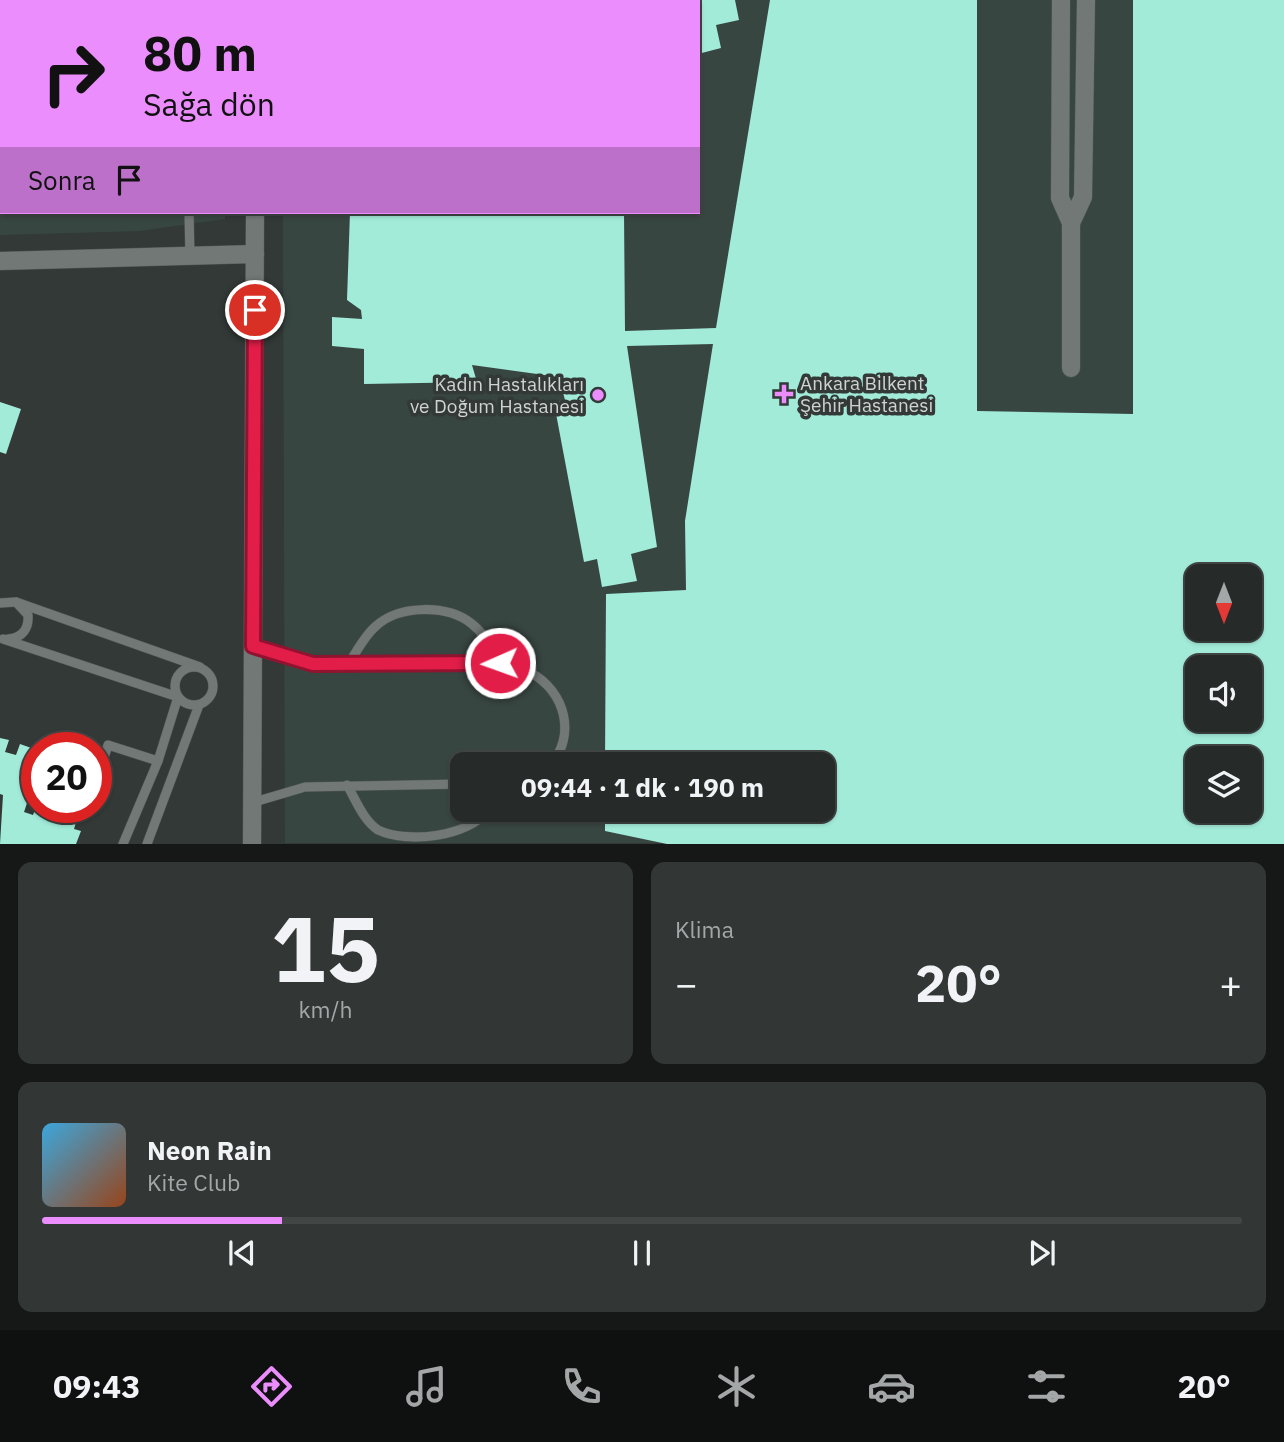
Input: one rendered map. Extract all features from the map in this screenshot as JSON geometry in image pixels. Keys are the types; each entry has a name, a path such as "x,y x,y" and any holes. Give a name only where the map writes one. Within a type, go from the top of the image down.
{"street":[{"path":"1061,0 1060,198 1071,223 1071,368"},
{"path":"1071,223 1083,197 1086,0"},
{"path":"252,844 255,214"},
{"path":"0,261 190,258 255,254"}],"lane":[{"path":"189,214 190,258"},
{"path":"1,638 18,637 27,625 26,611 16,602"},
{"path":"0,603 16,602 200,667 208,672 214,686 208,700 199,705 188,704 178,697 1,638"},
{"path":"348,666 373,628 392,615 414,610 441,611 466,619 480,630 500,663"},
{"path":"253,646 313,664 348,666 500,663 530,672 549,686 564,713 560,752"},
{"path":"123,844 158,761 178,697 174,685 177,675 185,668 200,667"},
{"path":"147,844 199,705"},
{"path":"112,747 158,761"},
{"path":"251,803 305,787 450,784"},
{"path":"347,785 366,818 380,832 390,836 449,836 470,828 476,822"}],"shaded area":[{"name":"Ankara Bilkent Şehir Hastanesi","path":"700,0 1284,0 1284,843 285,843 283,214 700,214"},
{"path":"0,214 225,214 225,219 140,231 0,235"}],"building":[{"path":"700,0 735,0 739,20 716,25 721,48 700,53"},
{"name":"Ankara Bilkent Şehir Hastanesi","path":"770,0 977,0 977,411 1133,414 1133,0 1284,0 1284,844 667,844 605,831 605,822 835,822 835,752 605,752 606,594 686,590 685,521 713,344 627,346 657,547 631,554 637,581 602,587 597,559 584,562 554,403 565,400 559,377 472,365 477,382 364,384 364,349 332,346 332,317 362,319 361,310 347,300 350,214 624,214 625,331 716,328"},
{"path":"0,402 21,409 6,454 0,452"},
{"path":"0,738 9,740 5,752 16,755 21,744 21,823 76,823 74,829 81,831 76,844 0,844 3,795 0,794"}],"place":[{"name":"Ankara Bilkent Şehir Hastanesi","path":"784,394"},
{"name":"Kadın Hastalıkları ve Doğum Hastanesi","path":"598,395"}],"route":[{"path":"255,310 253,646 313,664 339,666 500,663"}]}
